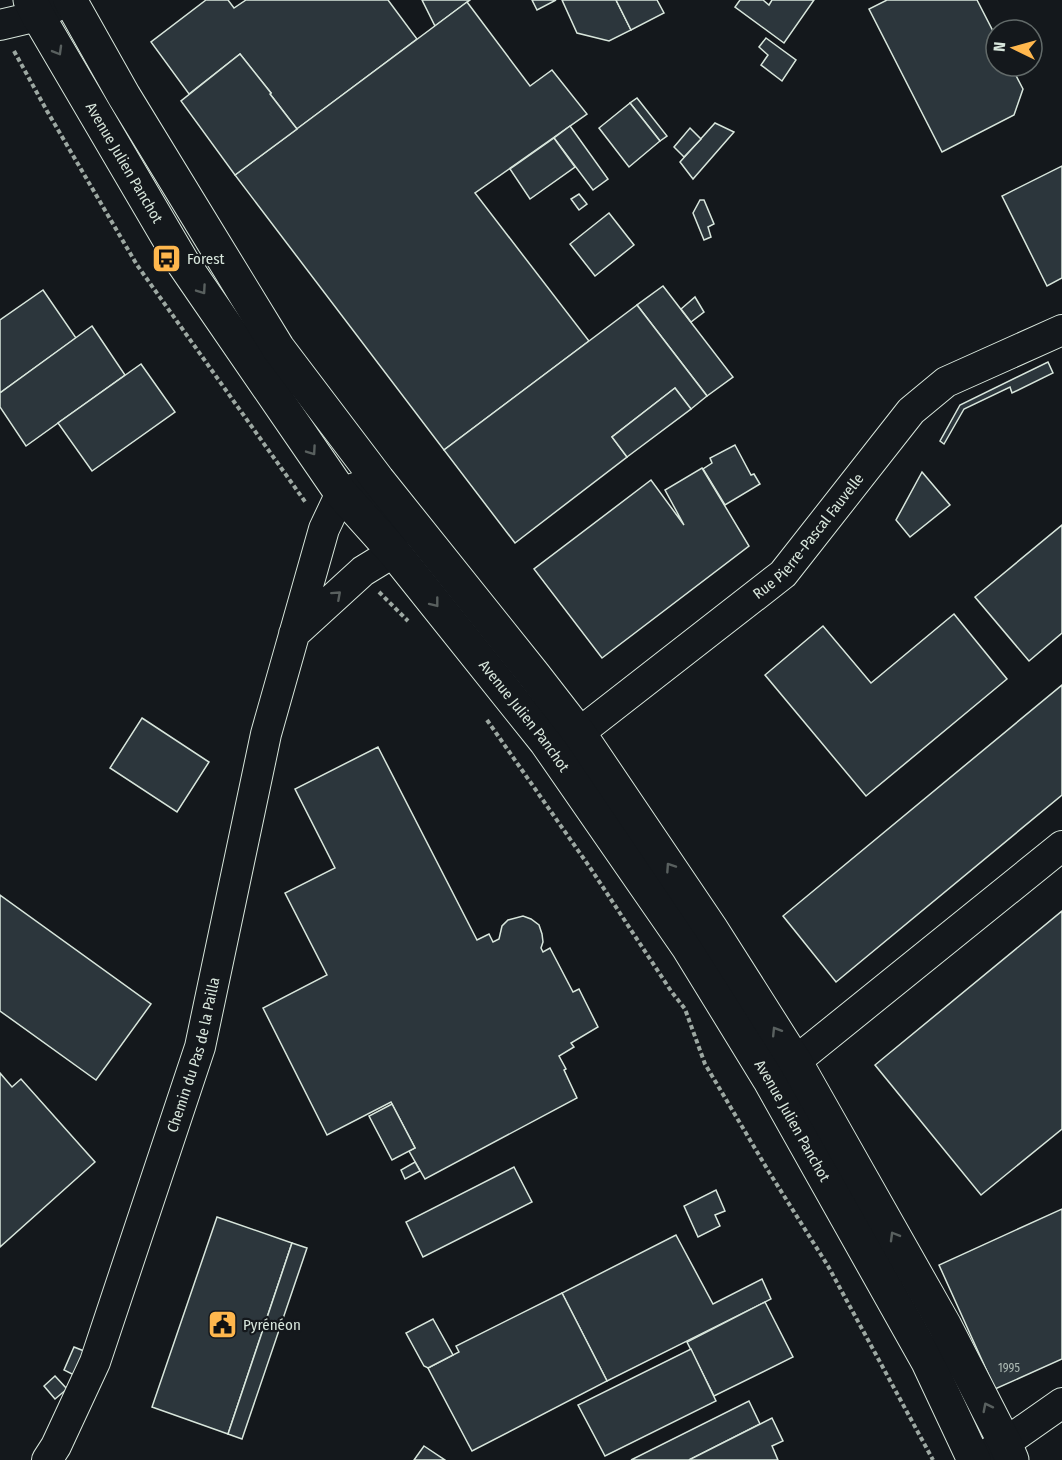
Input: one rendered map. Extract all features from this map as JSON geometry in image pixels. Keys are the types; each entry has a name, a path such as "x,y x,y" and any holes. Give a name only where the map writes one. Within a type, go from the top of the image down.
{"main road":[{"name":"Avenue Julien Panchot","path":"68,0 278,348 378,480 579,733 712,930 975,1460"},
{"name":"Avenue Julien Panchot","path":"34,8 183,263 341,493 394,552 555,754 688,947 782,1070 945,1326 1008,1451"}],"street":[{"path":"0,25 34,8 68,0"},
{"name":"Rue Pierre-Pascal Fauvelle","path":"555,754 783,574 911,411 946,382 1062,330"},
{"path":"294,634 363,571 394,552 378,480 341,493"},
{"name":"Chemin du Pas de la Pailla","path":"47,1460 56,1446 95,1362 200,1047 267,734 324,529 341,493"},
{"path":"782,1070 1062,846"},
{"path":"975,1460 1008,1451 1062,1403"}],"path":[{"path":"0,25 47,111 137,265 309,507"},
{"path":"376,589 413,625"},
{"path":"482,712 685,1009 705,1064 828,1266 933,1460"}],"building":[{"path":"206,0 228,0 234,8 246,0 388,0 417,39 297,129 240,54 189,94 151,42"},
{"path":"422,0 470,0 435,26"},
{"path":"532,0 556,0 537,10"},
{"path":"562,0 616,0 631,30 609,41 577,33"},
{"path":"616,0 657,0 664,13 631,30"},
{"path":"740,0 763,0 769,5 772,0 814,0 784,43 735,7"},
{"path":"887,0 977,0 986,18 984,18 984,78 1017,78 1023,89 1014,115 942,152 869,9"},
{"path":"467,2 530,86 552,70 587,114 475,193 589,341 444,450 235,175"},
{"path":"766,38 796,60 782,81 761,65 768,55 759,47"},
{"path":"240,54 297,129 235,175 181,101"},
{"path":"637,98 667,136 660,141 630,103"},
{"path":"630,103 660,141 629,167 599,128"},
{"path":"715,123 734,132 693,179 680,162"},
{"path":"570,126 608,179 593,190 554,138"},
{"path":"690,128 701,139 684,157 674,147"},
{"path":"554,138 575,167 530,199 510,169"},
{"path":"1062,166 1062,278 1047,286 1002,196"},
{"path":"579,194 587,204 579,210 571,199"},
{"path":"700,200 704,200 714,224 708,227 711,237 704,240 693,213"},
{"path":"609,213 634,245 595,276 570,244"},
{"path":"663,286 733,377 707,396 637,305"},
{"path":"43,290 76,338 0,393 0,320"},
{"path":"695,297 704,312 691,322 681,309"},
{"path":"637,305 707,396 691,409 675,388 612,437 627,457 515,543 444,450"},
{"path":"92,326 125,375 26,446 0,407 0,393"},
{"path":"1048,362 1053,373 1012,393 1010,387 964,409 944,444 940,441 960,405"},
{"path":"141,364 175,412 92,471 58,423"},
{"path":"675,388 691,409 627,457 612,437"},
{"path":"735,445 751,475 754,474 760,484 725,505 703,469 712,463 710,458"},
{"path":"702,468 749,546 602,658 534,569 651,480 684,525 665,490"},
{"path":"922,472 950,505 910,537 896,520"},
{"path":"1062,525 1062,633 1029,661 975,597"},
{"path":"954,614 1007,679 866,796 765,675 823,626 871,683"},
{"path":"1062,685 1062,795 836,982 783,916"},
{"path":"142,718 209,762 177,812 110,768"},
{"path":"378,747 477,940 489,934 493,942 499,939 502,926 508,920 523,916 531,919 539,925 543,952 550,948 573,992 579,989 598,1027 571,1043 574,1047 559,1056 577,1098 425,1179 409,1151 415,1148 391,1102 327,1135 263,1008 327,975 285,893 335,868 295,789"},
{"path":"0,895 151,1004 96,1080 0,1011"},
{"path":"1062,911 1062,1129 981,1195 875,1065"},
{"path":"0,1073 12,1087 21,1079 95,1162 0,1247"},
{"path":"392,1104 415,1148 392,1160 369,1116"},
{"path":"415,1162 420,1171 405,1179 401,1170"},
{"path":"514,1167 532,1202 423,1257 406,1222"},
{"path":"716,1190 725,1211 715,1215 720,1226 698,1237 684,1206"},
{"path":"1062,1209 1062,1359 995,1389 939,1265"},
{"name":"Pyrénéon","path":"217,1217 292,1243 228,1434 152,1407"},
{"path":"676,1235 713,1304 762,1279 771,1299 607,1381 562,1293"},
{"path":"292,1243 307,1248 242,1439 228,1434"},
{"path":"562,1293 607,1381 472,1451 428,1368 459,1352 456,1346"},
{"path":"765,1302 793,1357 714,1396 687,1342"},
{"path":"433,1319 453,1355 428,1368 424,1366 406,1333"},
{"path":"74,1347 84,1351 74,1375 64,1370"},
{"path":"691,1349 716,1401 605,1456 578,1405"},
{"path":"55,1376 67,1389 55,1399 44,1386"},
{"path":"749,1401 760,1424 689,1460 631,1460"},
{"path":"772,1418 783,1441 772,1446 778,1460 689,1460"},
{"path":"424,1446 445,1460 414,1460"}],"place":[{"name":"Forest","path":"166,259"},
{"name":"Pyrénéon","path":"222,1325"}]}
